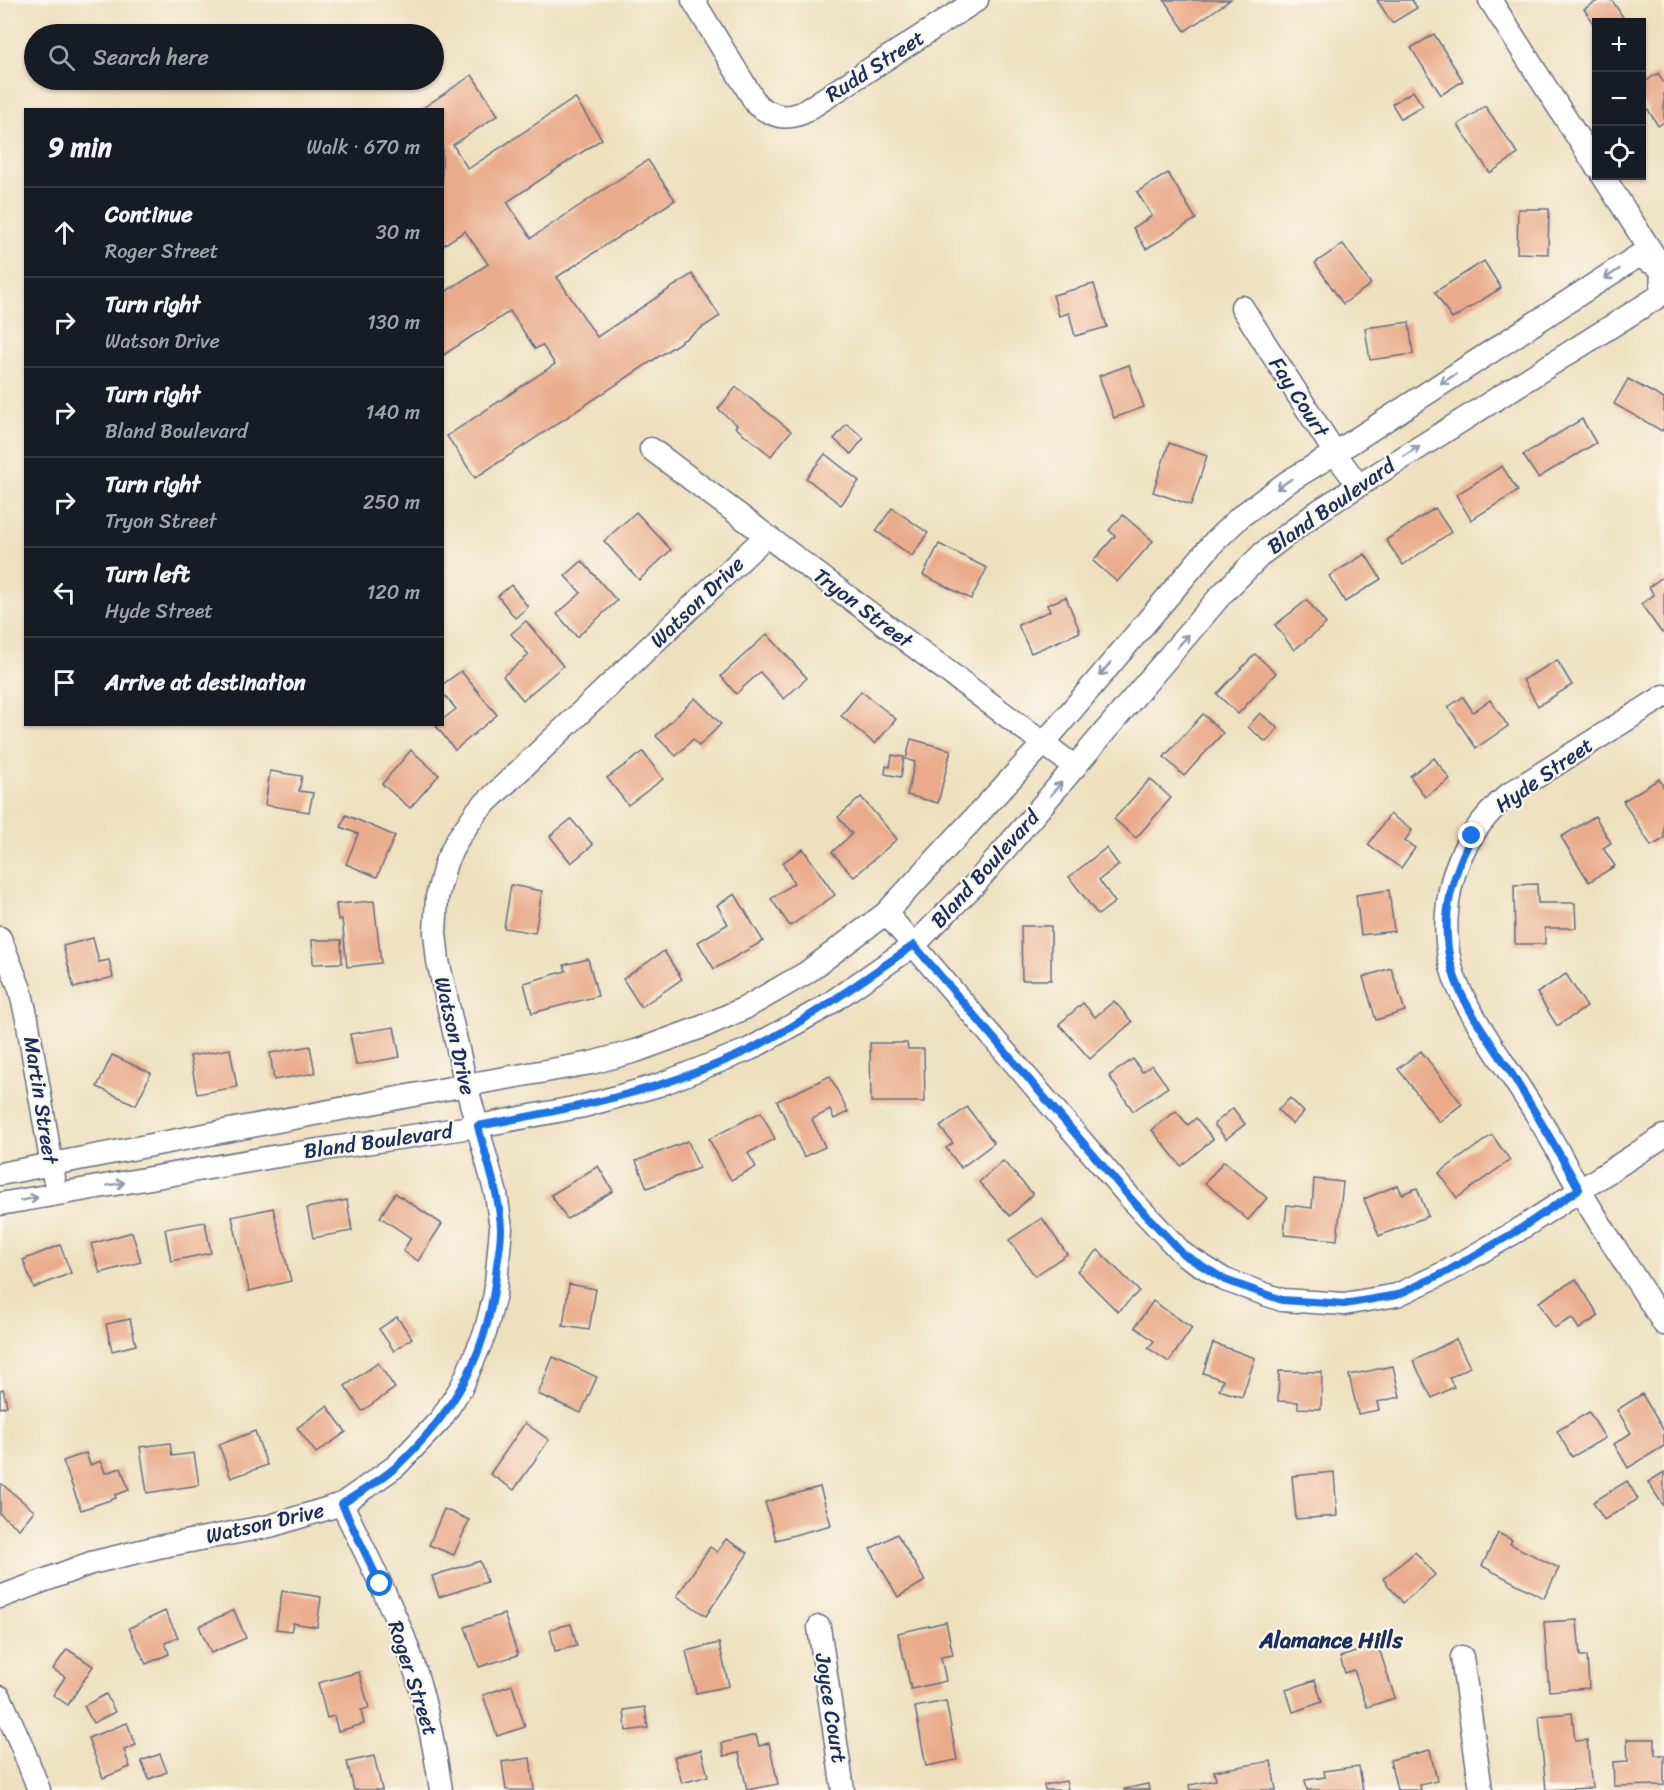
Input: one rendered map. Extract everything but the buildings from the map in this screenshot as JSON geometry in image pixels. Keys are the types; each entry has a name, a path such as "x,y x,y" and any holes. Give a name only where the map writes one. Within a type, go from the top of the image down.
{"street":[{"name":"Rudd Street","path":"693,0 758,105 769,114 781,117 792,117 802,113 977,0"},
{"path":"1490,0 1592,160"},
{"path":"1606,180 1663,269"},
{"name":"Bland Boulevard","path":"0,1174 591,1063 636,1051 702,1027 745,1008 806,973 886,913 1044,743 1214,542 1241,516 1286,483 1638,256 1663,269 1661,296 1358,485 1295,527 1263,553 1221,595 976,883 914,945 823,1008 750,1049 708,1067 659,1085 584,1106 478,1126 272,1157 0,1204"},
{"name":"Fay Court","path":"1242,308 1358,485"},
{"name":"Tryon Street","path":"651,449 1075,767"},
{"name":"Watson Drive","path":"0,1597 91,1563 158,1547 270,1526 342,1504 396,1466 441,1419 471,1369 485,1333 495,1294 501,1228 496,1194 466,1085 438,961 435,933 437,897 446,862 456,840 477,811 766,536"},
{"name":"Hyde Street","path":"1664,696 1509,794 1490,812 1472,836 1458,862 1450,891 1446,921 1448,951 1461,994 1664,1324"},
{"path":"886,913 1132,1200 1183,1254 1225,1280 1282,1300 1344,1304 1397,1295 1456,1266 1517,1231 1664,1136"},
{"name":"Martin Street","path":"0,938 20,989 27,1019 50,1166 58,1194"},
{"name":"Roger Street","path":"342,1504 404,1638 422,1691 441,1790"},
{"name":"Joyce Court","path":"819,1627 843,1790"},
{"path":"1462,1657 1481,1790"},
{"path":"0,1697 39,1790"}],"district":[{"name":"Alamance Hills","path":"1331,1640"}],"route":[{"path":"380,1584 342,1504 396,1466 441,1419 471,1369 485,1333 495,1294 501,1228 496,1194 478,1126 584,1106 659,1085 708,1067 750,1049 823,1008 914,945 1132,1200 1183,1254 1225,1280 1282,1300 1344,1304 1397,1295 1446,1272 1517,1231 1579,1189 1542,1124 1461,994 1451,965 1446,921 1450,891 1458,862 1472,836"}]}
